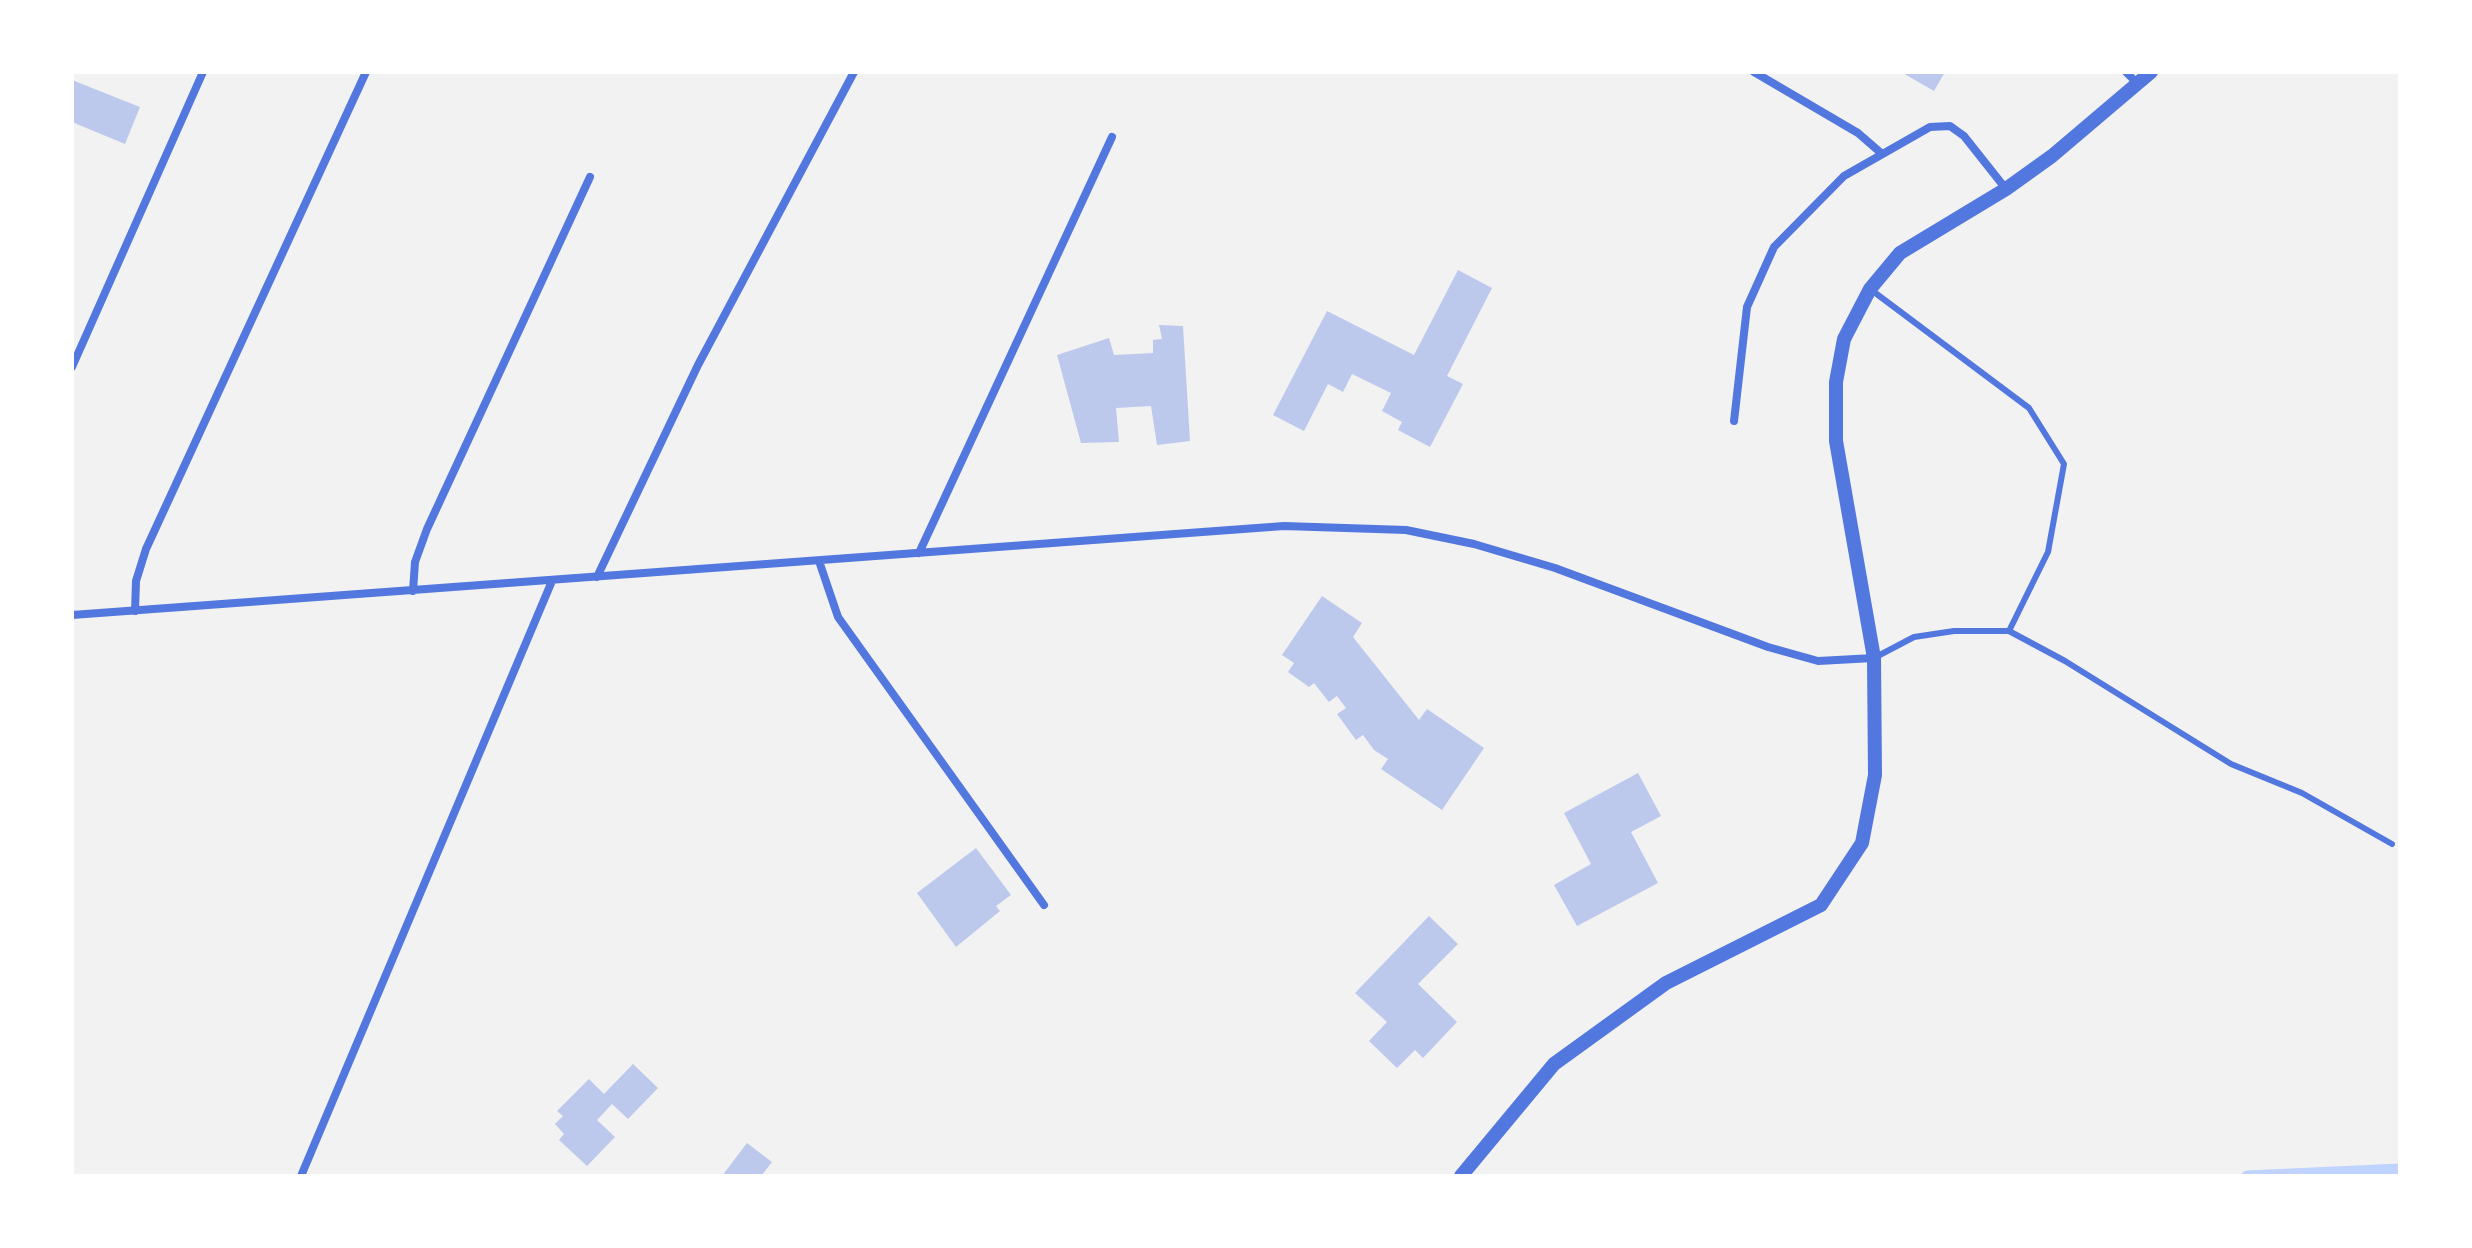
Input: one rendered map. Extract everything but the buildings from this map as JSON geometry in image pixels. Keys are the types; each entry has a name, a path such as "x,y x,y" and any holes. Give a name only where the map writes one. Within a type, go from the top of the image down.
{"street":[{"path":"72,367 203,72"},
{"path":"135,611 136,581 146,549 366,72"},
{"path":"597,577 698,365 854,72"},
{"path":"1754,72 1858,133 1881,153"},
{"path":"2126,72 2139,84"},
{"path":"1461,1176 1554,1064 1666,983 1821,905 1862,843 1875,775 1874,658 1836,441 1836,382 1844,339 1870,289 1900,253 2006,189 2096,121 2151,72"},
{"path":"1734,421 1747,307 1774,247 1844,176 1930,127 1950,126 1964,136 2006,189"},
{"path":"919,553 1112,137"},
{"path":"413,591 415,562 427,529 590,177"},
{"path":"72,615 1284,526 1406,530 1555,568 1781,651 1818,661 1874,658"},
{"path":"819,561 838,617 1044,905"},
{"path":"301,1176 552,581"}],"lane":[{"path":"1870,289 2029,408 2064,464 2048,552 2009,631"},
{"path":"1874,658 1914,637 1954,631 2009,631 2065,661 2231,764 2302,793 2392,844"}],"waterway":[{"path":"2247,1176 2400,1169"}]}
